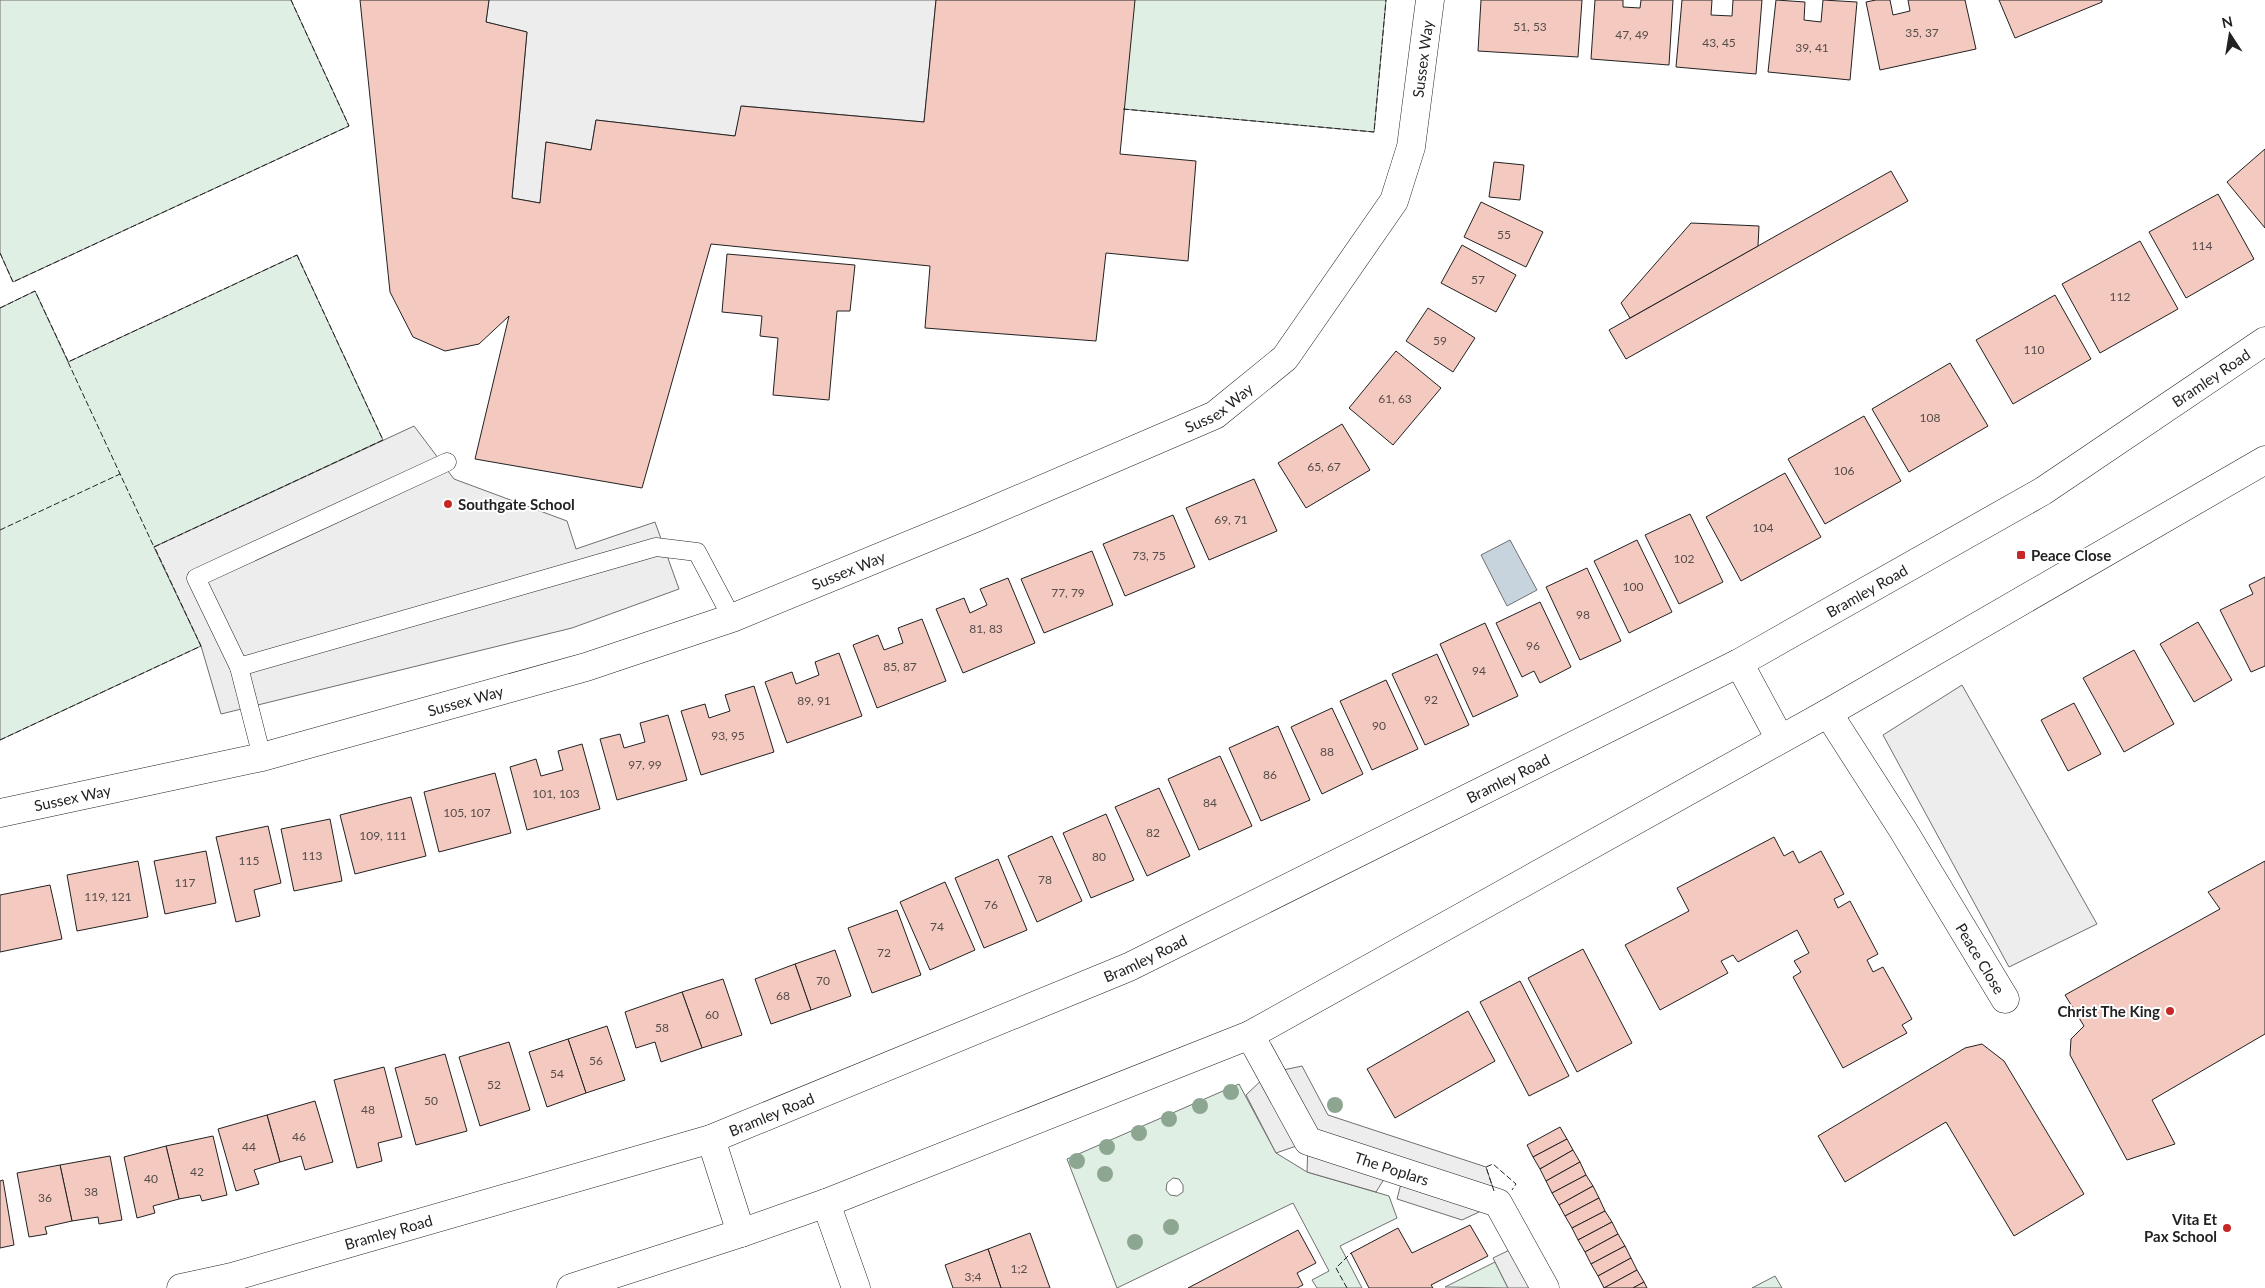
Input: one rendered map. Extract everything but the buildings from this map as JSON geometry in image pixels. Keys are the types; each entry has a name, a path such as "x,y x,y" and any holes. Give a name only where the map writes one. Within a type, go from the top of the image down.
{"street":[{"name":"Sussex Way","path":"0,813 262,757 586,667 732,618 975,518 1215,415 1285,358 1394,201 1411,147 1430,0"},
{"name":"Bramley Road","path":"181,1288 232,1277 711,1139 1129,967 1739,663 2043,491 2265,341"},
{"path":"571,1288 742,1233 826,1203 1250,1035 1828,713 2265,460"},
{"path":"1739,663 1780,739"},
{"name":"Peace Close","path":"1828,713 1903,830 2005,999"},
{"name":"The Poplars","path":"1250,1035 1308,1141 1498,1203 1545,1288"},
{"name":"Bramley Road","path":"711,1139 742,1233"},
{"path":"826,1203 856,1288"}],"lane":[{"path":"262,757 239,667 196,578 447,462"},
{"path":"239,667 656,548 697,552 732,618"}],"green space":[{"path":"0,0 291,0 349,126 13,282 0,253"},
{"path":"1133,0 1386,0 1374,132 1123,109"},
{"path":"297,255 383,440 154,547 201,646 0,740 0,308 35,291 68,362"},
{"path":"1239,1084 1276,1153 1307,1172 1389,1196 1397,1218 1340,1246 1362,1288 1317,1288 1312,1280 1329,1271 1293,1203 1117,1288 1067,1159","holes":["1173,1178 1179,1179 1183,1185 1183,1192 1177,1196 1170,1195 1166,1190 1167,1183"]},
{"path":"1495,1262 1508,1288 1445,1287"},
{"path":"1775,1276 1782,1288 1752,1288"}],"shaded area":[{"path":"489,0 936,0 924,122 742,106 735,136 596,120 591,150 546,142 540,203 512,198 527,32 486,22"},
{"path":"414,426 454,479 567,521 576,549 655,522 679,589 572,628 221,714 201,646 154,547"},
{"path":"1510,540 1537,590 1507,606 1481,555"},
{"path":"1962,685 2097,924 2009,967 1883,735"},
{"path":"1302,1066 1328,1115 1486,1167 1498,1203 1462,1220 1397,1199 1404,1172 1391,1168 1376,1192 1307,1172 1308,1142 1276,1153 1246,1095 1269,1073"},
{"path":"1522,1244 1545,1288 1508,1288 1493,1258"}],"fence":[{"path":"0,253 13,282 349,126 291,0"},
{"path":"1123,109 1374,132 1386,0"},
{"path":"297,255 383,440 154,547 68,362 297,255"},
{"path":"0,308 35,291 69,363"},
{"path":"0,530 121,475"},
{"path":"0,740 201,646 154,546"},
{"path":"1494,1191 1486,1167 1493,1164 1516,1184 1512,1190"},
{"path":"1347,1288 1336,1268 1351,1253"}],"place":[{"name":"Southgate School","path":"448,504"},
{"name":"Peace Close","path":"2021,555"},
{"name":"Christ The King","path":"2170,1011"},
{"name":"Vita Et Pax School","path":"2227,1228"}]}
